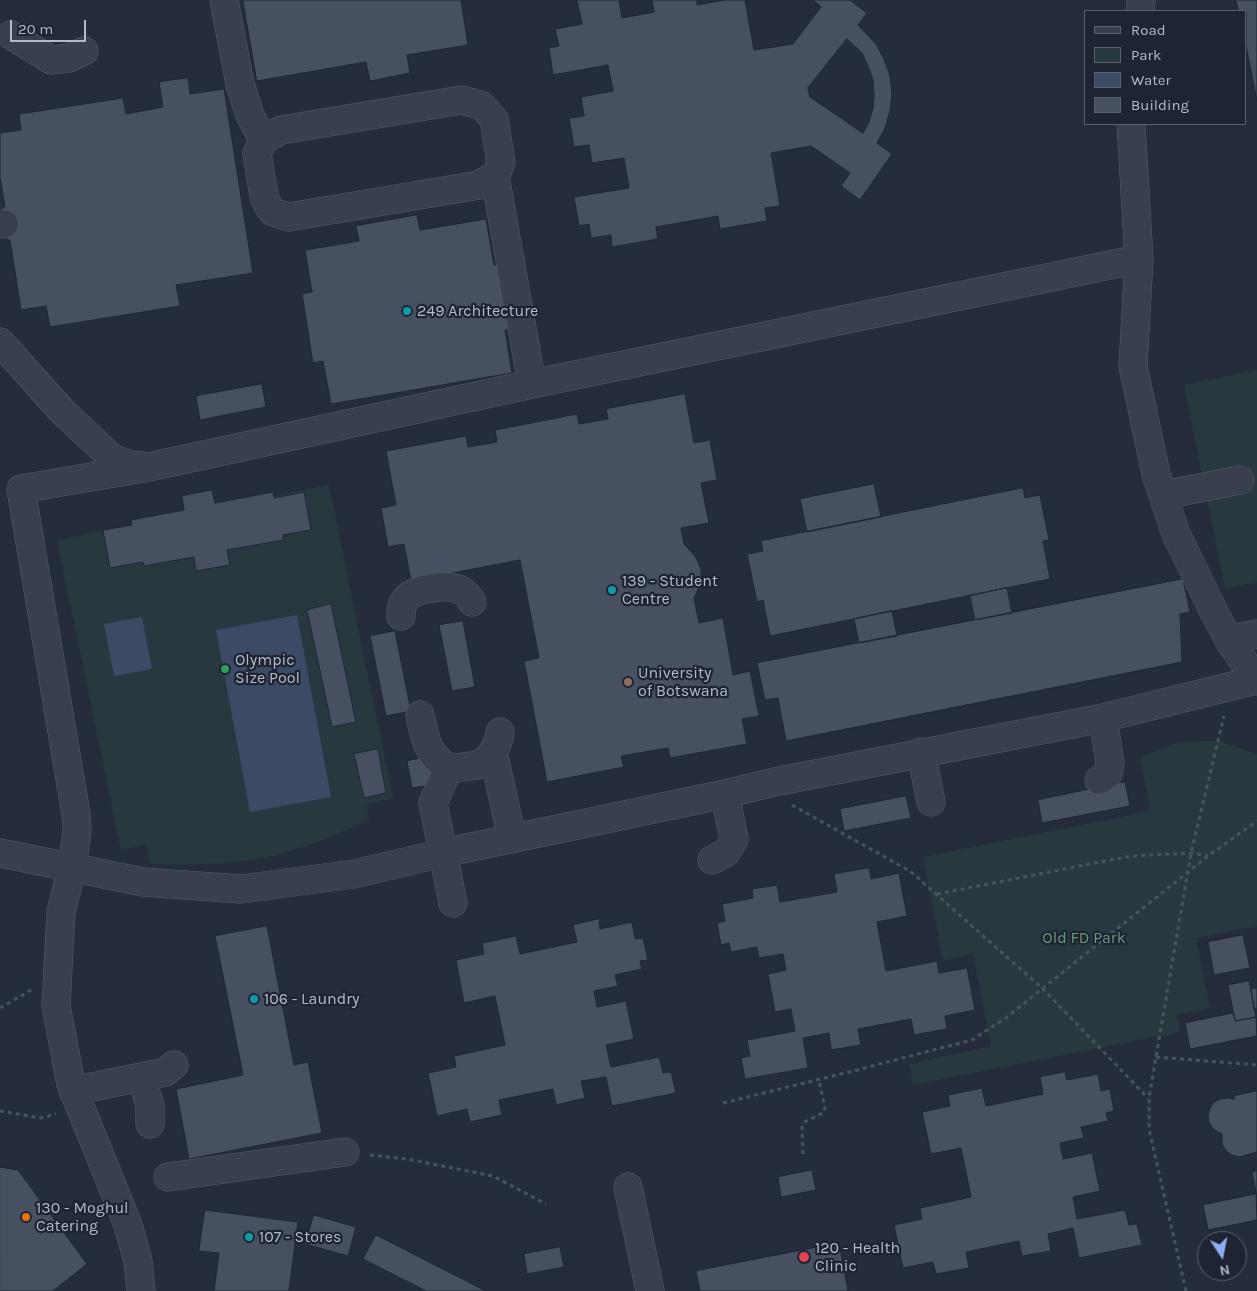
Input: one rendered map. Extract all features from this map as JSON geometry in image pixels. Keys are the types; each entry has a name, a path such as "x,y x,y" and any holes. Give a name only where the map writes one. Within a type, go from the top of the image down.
{"lane":[{"path":"224,0 240,84 250,115 264,140"},
{"path":"11,36 51,60 69,58 84,51"},
{"path":"461,100 481,105 494,118 501,163 494,176 478,185 289,217 273,212 264,196 257,154 264,140 281,130 461,100"},
{"path":"0,853 144,882 241,889 354,874 443,853 921,752 1104,718 1248,682 1176,534 1156,474 1133,366 1139,258 1131,125"},
{"path":"494,176 532,384"},
{"path":"141,1291 138,1261 128,1225 70,1084 56,1006 61,912 72,868 77,831 76,814 21,489 149,467 532,384 1139,258"},
{"path":"0,342 62,411 112,458 131,465 149,467"},
{"path":"1163,495 1240,480"},
{"path":"401,616 402,606 407,597 415,591 445,585 456,587 463,591 472,602"},
{"path":"1229,640 1257,634"},
{"path":"420,715 425,739 430,750 452,769 480,764 489,758 496,742 512,839"},
{"path":"1099,780 1108,774 1110,763 1104,718"},
{"path":"921,752 930,802"},
{"path":"449,767 433,803 453,903"},
{"path":"712,860 727,852 734,839 725,794"},
{"path":"74,1091 165,1072 174,1065"},
{"path":"141,1077 150,1105 150,1124"},
{"path":"168,1177 345,1152"},
{"path":"628,1186 650,1291"}],"path":[{"path":"1186,1291 1149,1129 1148,1098 1190,853 1248,682"},
{"path":"758,786 910,871 1043,989 1148,1098"},
{"path":"723,1103 972,1040 1007,1017 1208,856 1257,820"},
{"path":"937,894 1131,856 1190,853 1208,856"},
{"path":"1156,1057 1257,1065"},
{"path":"803,1154 802,1127 806,1121 823,1113 824,1108 819,1080"},
{"path":"345,1152 407,1158 493,1176 546,1204"}],"green space":[{"path":"1257,370 1257,582 1225,588 1184,385"},
{"name":"Olympic Size Pool","path":"329,485 393,798 366,804 369,820 289,852 261,858 206,864 150,864 146,845 121,850 57,540"},
{"name":"Old FD Park","path":"1218,741 1257,754 1257,926 1196,938 1210,1008 1177,1015 1180,1032 913,1085 909,1064 991,1046 973,954 943,960 923,857 1150,811 1140,757 1178,742"}],"water":[{"path":"297,615 331,797 250,812 216,630"},
{"path":"142,617 152,669 114,676 104,624"}],"building":[{"path":"243,0 461,0 468,45 407,55 410,73 370,81 366,62 257,81"},
{"path":"577,0 619,0 622,18 654,12 652,0 697,0 697,5 725,0 745,0 754,50 793,44 821,7 813,0 850,0 867,13 858,25 876,44 890,76 892,93 890,111 885,128 877,143 892,154 860,200 841,186 850,173 811,146 771,153 780,206 765,208 767,221 720,229 718,216 656,227 658,239 612,247 611,235 591,238 589,224 579,226 574,197 629,188 624,158 592,163 589,145 574,147 569,118 584,116 581,97 613,91 608,65 553,75 549,48 559,46 555,29 582,24","holes":["847,39 862,53 873,80 874,94 873,108 863,133 810,97 808,88"]},
{"path":"1236,0 1257,0 1257,101 1247,51 1247,10 1239,10"},
{"path":"188,78 190,94 224,89 253,273 176,285 180,306 50,327 46,306 21,310 10,240 7,240 2,207 5,207 0,177 0,133 21,130 19,114 123,98 126,114 163,107 159,82"},
{"name":"249 Architecture","path":"417,215 420,230 486,219 494,265 502,264 513,328 505,330 512,373 331,404 323,361 313,363 302,294 312,292 305,250 359,241 356,226"},
{"path":"262,384 266,407 200,420 196,396"},
{"name":"139 - Student Centre","path":"685,394 694,443 710,440 717,480 701,483 709,523 681,528 684,544 695,556 701,569 701,583 694,598 699,623 723,618 733,675 750,671 759,716 742,719 747,744 670,758 668,748 621,756 624,767 547,782 524,661 539,658 520,560 411,581 404,544 388,547 381,508 396,505 386,451 466,436 468,447 497,442 495,430 577,414 579,424 608,419 606,409"},
{"path":"874,484 881,517 807,532 800,499"},
{"path":"1023,488 1025,498 1040,495 1049,540 1043,541 1050,579 770,636 763,600 757,602 747,554 763,551 761,541"},
{"path":"212,490 215,503 273,492 274,498 304,492 311,530 283,535 283,540 227,550 230,565 196,571 194,557 144,566 143,562 110,568 103,530 132,525 131,520 184,510 182,496"},
{"path":"1183,579 1190,612 1180,614 1182,662 786,741 778,698 765,700 757,663"},
{"path":"1007,588 1012,613 975,620 970,596"},
{"path":"331,604 356,722 332,727 307,610"},
{"path":"892,611 897,636 859,643 854,619"},
{"path":"463,621 475,687 452,691 439,625"},
{"path":"395,631 411,711 386,716 370,636"},
{"path":"378,749 386,793 364,798 354,754"},
{"path":"431,756 436,784 412,788 407,761"},
{"path":"1125,782 1130,806 1042,823 1038,800"},
{"path":"906,796 911,818 844,831 840,809"},
{"path":"869,868 871,879 899,873 907,916 877,922 886,971 937,961 939,973 967,968 975,1010 945,1016 947,1029 914,1035 911,1019 858,1029 861,1045 831,1050 829,1033 803,1038 808,1068 745,1079 741,1058 750,1056 747,1040 795,1031 791,1009 775,1012 768,974 786,970 783,954 759,958 757,947 731,952 729,943 721,945 717,923 725,921 722,904 753,898 752,889 777,885 780,902 837,892 834,874"},
{"path":"599,919 600,929 632,922 635,939 643,938 648,960 640,961 642,969 615,975 618,986 594,991 597,1007 626,1001 634,1039 606,1045 611,1067 659,1057 663,1073 671,1072 676,1093 612,1106 606,1077 581,1081 585,1098 556,1105 553,1089 499,1100 502,1115 470,1122 467,1109 437,1116 428,1073 456,1067 454,1056 505,1045 495,996 464,1003 456,960 484,954 482,943 516,936 520,954 577,942 573,925"},
{"name":"106 - Laundry","path":"267,926 294,1065 308,1062 322,1133 189,1159 176,1089 243,1075 215,936"},
{"path":"1243,935 1250,968 1214,975 1208,942"},
{"path":"1249,981 1256,1017 1235,1021 1228,985"},
{"path":"1257,988 1257,1008 1254,1009 1251,989"},
{"path":"1234,1013 1235,1021 1256,1017 1257,1036 1190,1049 1185,1023"},
{"path":"1065,1072 1067,1080 1098,1074 1101,1091 1110,1089 1114,1111 1106,1113 1108,1121 1081,1127 1084,1138 1060,1143 1063,1159 1092,1153 1100,1191 1073,1197 1077,1219 1125,1210 1129,1225 1137,1224 1142,1245 1079,1258 1073,1228 1048,1234 1051,1251 1022,1256 1019,1241 966,1252 969,1268 936,1274 933,1262 903,1268 894,1225 922,1219 920,1208 971,1197 961,1148 931,1154 922,1112 950,1106 948,1095 982,1088 986,1106 1043,1094 1040,1077"},
{"path":"1257,1091 1257,1152 1239,1157 1232,1155 1226,1151 1222,1144 1222,1134 1213,1129 1209,1123 1210,1108 1214,1102 1221,1099 1235,1099 1234,1096"},
{"name":"130 - Moghul Catering","path":"0,1167 18,1170 87,1264 53,1291 0,1291"},
{"path":"812,1170 816,1190 781,1197 778,1177"},
{"path":"1257,1171 1257,1197 1252,1172"},
{"path":"1256,1194 1257,1220 1208,1230 1203,1205"},
{"name":"107 - Stores","path":"205,1210 298,1222 289,1291 214,1291 219,1253 199,1251"},
{"path":"314,1215 356,1227 348,1256 305,1244"},
{"path":"376,1235 486,1291 426,1291 363,1259"},
{"name":"120 - Health Clinic","path":"839,1243 848,1291 700,1291 696,1271"},
{"path":"560,1247 564,1267 527,1274 524,1254"}],"place":[{"name":"249 Architecture","path":"407,311"},
{"name":"139 - Student Centre","path":"612,590"},
{"name":"Olympic Size Pool","path":"225,669"},
{"name":"University of Botswana","path":"628,682"},
{"name":"106 - Laundry","path":"254,999"},
{"name":"130 - Moghul Catering","path":"26,1217"},
{"name":"107 - Stores","path":"249,1237"},
{"name":"120 - Health Clinic","path":"804,1257"}]}
